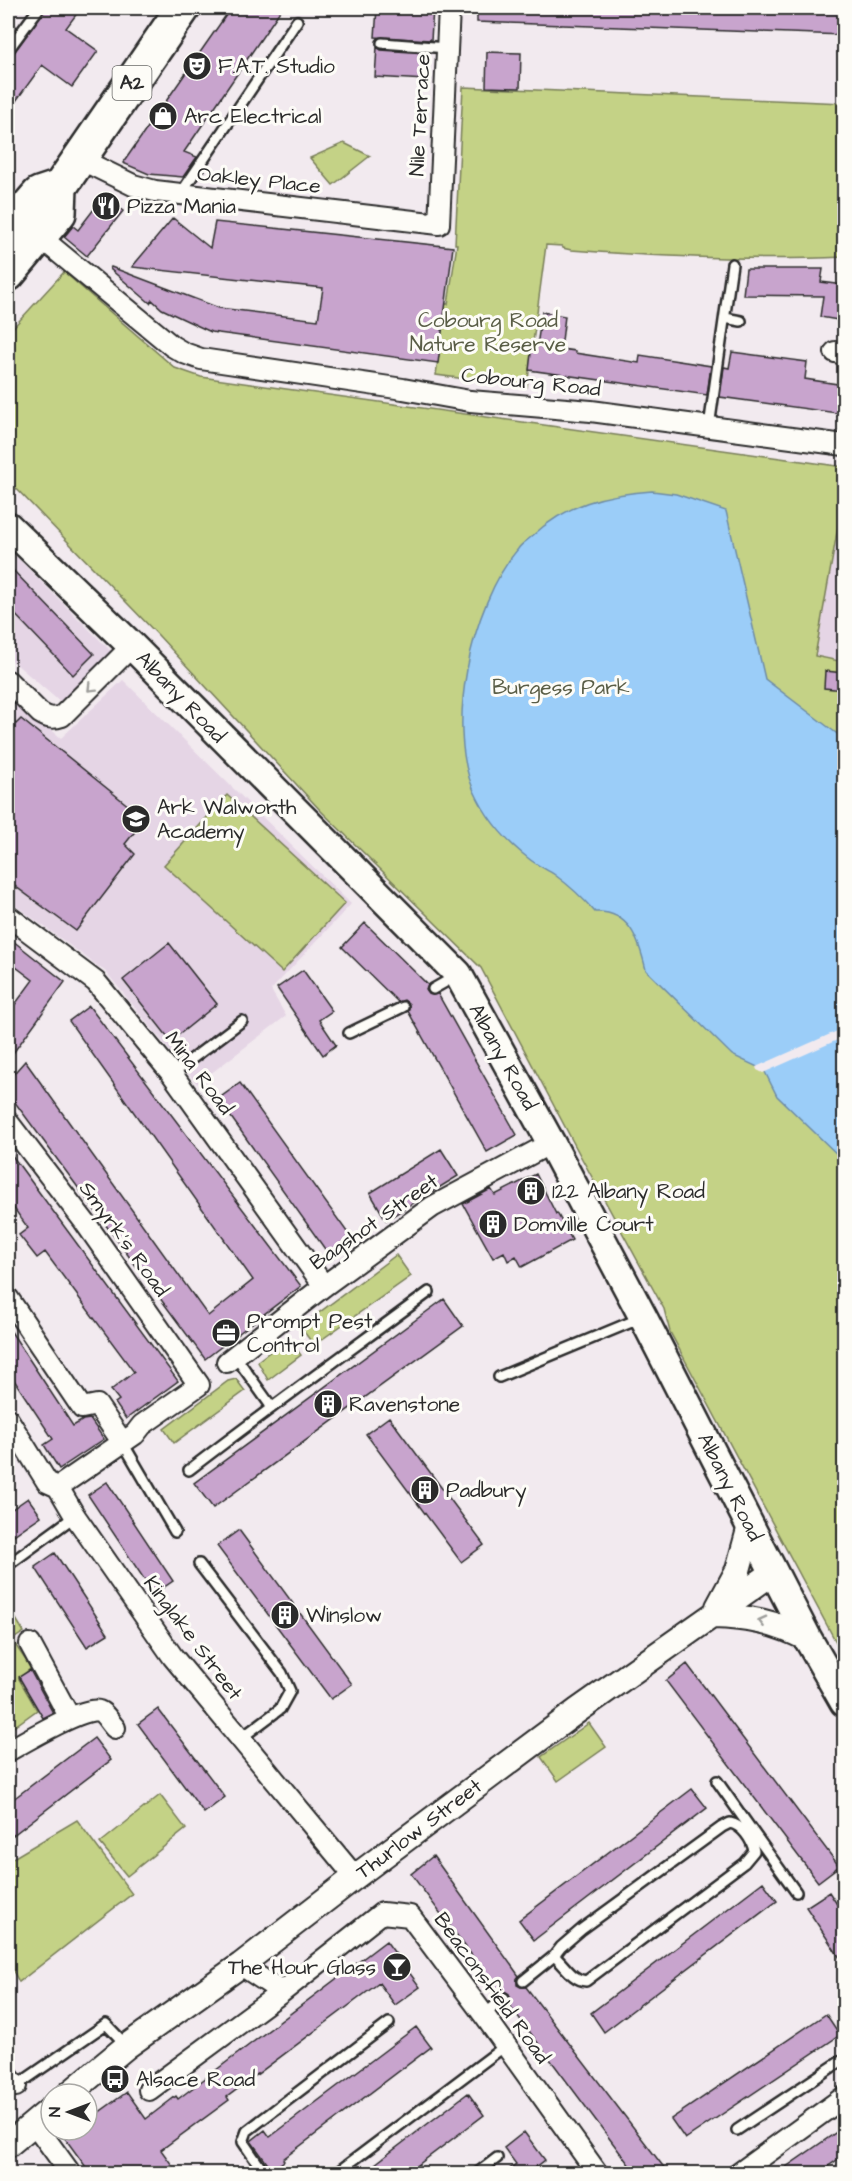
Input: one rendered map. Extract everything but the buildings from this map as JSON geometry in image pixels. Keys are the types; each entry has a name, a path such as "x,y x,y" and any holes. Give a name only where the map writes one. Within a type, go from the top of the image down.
{"highway":[{"name":"A2","path":"8,274 19,222 39,194 60,187 183,8"}],"main road":[{"name":"Albany Road","path":"8,526 132,646 458,974 551,1143 808,1639 844,1702"}],"street":[{"name":"Nile Terrace","path":"439,224 449,8"},
{"name":"Oakley Place","path":"80,159 134,185 180,195 439,224"},
{"name":"Cobourg Road","path":"19,222 172,346 201,359 470,401 591,411 844,445"},
{"path":"8,681 40,713 46,717 55,718 62,716 132,646"},
{"name":"Mina Road","path":"8,916 96,981 172,1074 324,1286"},
{"name":"Smyrk's Road","path":"8,1122 84,1221 199,1385 142,1425 123,1443"},
{"name":"Bagshot Street","path":"231,1359 324,1286 432,1207 551,1143"},
{"path":"8,1298 82,1408 97,1405 123,1443 58,1487"},
{"name":"Kinglake Street","path":"8,1419 47,1482 58,1487 75,1516 173,1657 355,1876"},
{"path":"750,1526 738,1570 713,1615 765,1621 808,1639"},
{"name":"Thurlow Street","path":"84,2082 127,2046 241,1965 355,1876 577,1711 774,1572"},
{"path":"30,1644 70,1718"},
{"path":"8,1751 70,1718 96,1710 101,1712 115,1728"},
{"name":"Beaconsfield Road","path":"148,2090 282,1992 382,1913 410,1916 598,2174"},
{"path":"241,1965 282,1992"},
{"path":"738,2174 844,2097"},
{"path":"8,2145 39,2119"},
{"path":"56,2142 71,2174"}],"lane":[{"path":"8,50 39,8"},
{"path":"180,195 297,21"},
{"path":"382,43 447,48"},
{"path":"709,427 732,264"},
{"path":"725,318 741,321"},
{"path":"433,989 458,974"},
{"path":"349,1033 403,1007"},
{"path":"172,1074 242,1021"},
{"path":"189,1470 271,1406 324,1370 429,1292"},
{"path":"499,1377 643,1317"},
{"name":"Bagshot Street","path":"231,1359 271,1406"},
{"path":"123,1443 175,1532"},
{"path":"8,1565 75,1516"},
{"path":"199,1564 282,1672 290,1691 280,1709 240,1739"},
{"path":"717,1781 748,1831 796,1892"},
{"path":"523,1981 582,1929 722,1827 730,1823 737,1824 748,1831 754,1851 751,1856 586,1981 573,1976 554,1956"},
{"path":"484,2015 504,1998"},
{"path":"265,2174 243,2142 247,2131 389,2023"},
{"path":"12,2081 106,2024 127,2046"},
{"path":"335,2174 505,2046"},
{"path":"737,2130 844,2059"},
{"path":"477,2174 497,2158"}],"shaded area":[{"path":"844,493 844,662 815,656"},
{"path":"8,549 117,657 67,708 8,657"},
{"name":"Ark Walworth Academy","path":"123,680 351,904 271,990 286,1016 197,1084 106,972 8,900 8,693 61,738"}],"green space":[{"name":"Cobourg Road Nature Reserve","path":"463,87 844,103 844,257 776,259 673,256 571,250 562,246 546,245 527,387 436,375 445,304 448,304 457,244 455,244"},
{"path":"344,143 370,156 333,185 310,158"},
{"name":"Burgess Park","path":"64,272 175,368 201,377 844,467 844,493 815,656 844,662 844,1657 670,1332 664,1309 481,968 321,811 158,635 8,480 8,333"},
{"path":"227,795 345,903 282,972 164,865"},
{"path":"396,1255 411,1276 314,1345 300,1327"},
{"path":"288,1338 301,1355 268,1380 258,1362"},
{"path":"236,1379 245,1391 174,1443 164,1429 228,1381"},
{"path":"8,1606 24,1632 12,1640 31,1668 19,1679 37,1710 8,1731"},
{"path":"589,1723 606,1747 558,1781 541,1757"},
{"path":"160,1795 186,1829 127,1876 100,1843"},
{"path":"77,1820 132,1894 19,1982 8,1961 8,1861"}],"water":[{"path":"652,491 676,494 726,511 765,679 844,739 844,1161 777,1096 764,1070 732,1055 646,970 636,938 625,922 617,916 595,912 566,883 531,860 506,839 482,807 467,772 462,740 462,706 467,670 475,635 501,573 521,546 558,516 602,498"}],"pier":[{"path":"844,1028 844,1037 763,1073 757,1070 756,1067"}],"place":[{"name":"F.A.T. Studio","path":"197,66"},
{"name":"Arc Electrical","path":"163,116"},
{"name":"Pizza Mania","path":"106,206"},
{"name":"Ark Walworth Academy","path":"136,819"},
{"name":"122 Albany Road","path":"531,1191"},
{"name":"Domville Court","path":"493,1224"},
{"name":"Prompt Pest Control","path":"226,1333"},
{"name":"Ravenstone","path":"328,1404"},
{"name":"Padbury","path":"425,1490"},
{"name":"Winslow","path":"285,1615"},
{"name":"The Hour Glass","path":"397,1967"},
{"name":"Alsace Road","path":"115,2079"}]}
